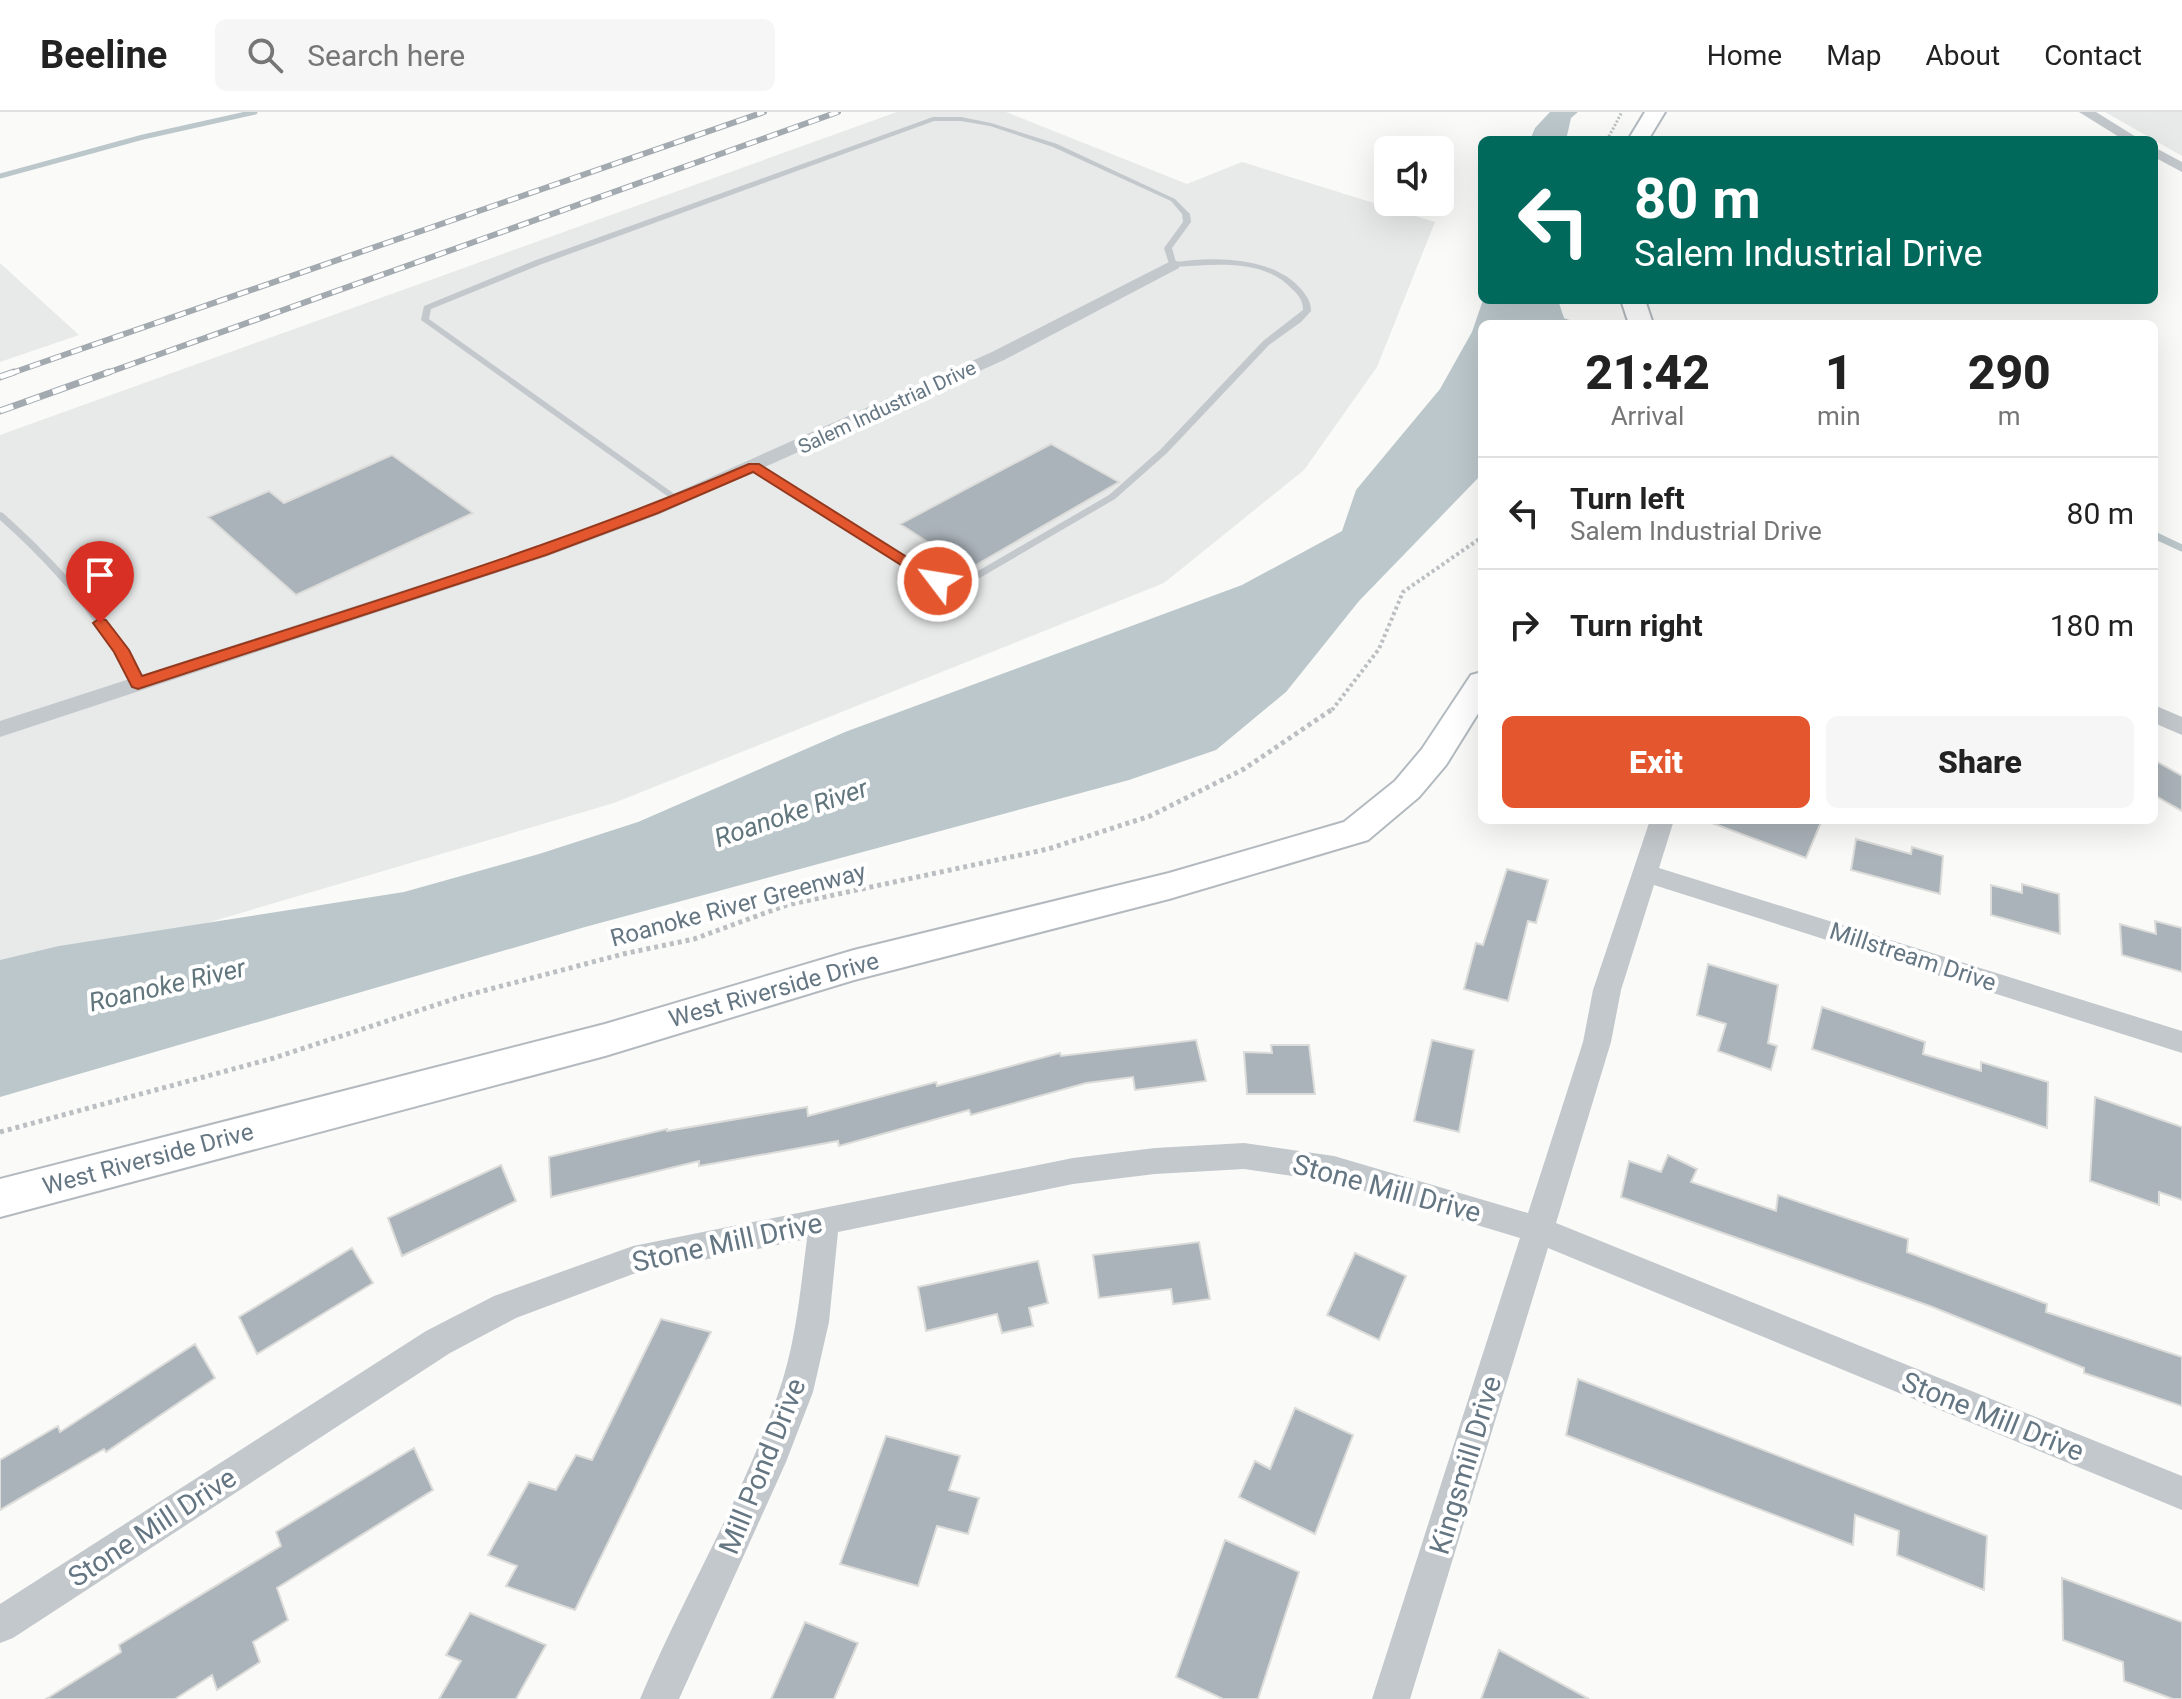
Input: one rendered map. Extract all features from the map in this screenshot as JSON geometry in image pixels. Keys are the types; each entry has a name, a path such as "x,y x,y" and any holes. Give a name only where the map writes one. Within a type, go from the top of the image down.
{"street":[{"path":"1640,136 1655,112"},
{"path":"2086,112 2127,136"},
{"path":"2158,153 2182,168"},
{"name":"Salem Industrial Drive","path":"0,729 541,552 677,500 998,356 1173,265"},
{"name":"West Riverside Drive","path":"0,1198 605,1040 854,965 1169,886 1356,831 1407,789 1434,757 1478,688"},
{"path":"2158,715 2182,727"},
{"path":"1538,1230 1597,1042 1607,990 1661,824"},
{"name":"Millstream Drive","path":"1645,873 2182,1042"},
{"name":"Stone Mill Drive","path":"0,1625 438,1342 505,1307 633,1260 1073,1171 1155,1161 1244,1156 1334,1169 1538,1230 2182,1493"},
{"name":"Mill Pond Drive","path":"659,1699 774,1450 796,1392 813,1322 824,1222"},
{"name":"Kingsmill Drive","path":"1391,1699 1538,1230"}],"lane":[{"path":"677,500 468,354 425,320 427,308 712,197 933,119 955,116 980,118 1026,131 1173,200 1186,214 1187,222 1168,248 1173,265 1198,262 1266,267 1289,279 1307,303 1307,311 1266,343 1202,413 1112,497 975,577 938,581 754,467"},
{"path":"0,515 100,623 121,650 138,683"}],"path":[{"path":"1609,136 1622,112"},
{"name":"Roanoke River Greenway","path":"0,1132 274,1058 460,997 623,954 694,939 787,905 1048,849 1150,816 1244,769 1330,713 1379,649 1403,592 1478,540"}],"shaded area":[{"path":"897,112 1006,112 1187,184 1242,162 1374,203 1374,216 1416,216 1435,222 1377,367 1304,470 1164,583 614,803 0,984 0,435"},
{"path":"2105,112 2182,112 2182,156 2158,142 2158,136 2147,136"},
{"path":"0,263 79,335 0,362"}],"water":[{"path":"1550,112 1578,112 1571,118 1567,136 1532,136"},
{"name":"Roanoke River","path":"1482,304 1559,304 1565,320 1478,320 1478,478 1359,601 1286,692 1216,750 1129,780 585,927 0,1097 0,960 59,946 404,892 539,854 638,822 845,732 1242,585 1342,531 1356,490 1440,389 1472,332"}],"building":[{"path":"1051,444 1119,482 969,569 900,524"},
{"path":"392,455 473,513 296,595 208,517 269,491 284,503"},
{"path":"2158,762 2182,776 2182,811 2158,797"},
{"path":"1715,824 1820,824 1806,858"},
{"path":"1856,839 1911,854 1912,847 1943,856 1940,894 1851,870"},
{"path":"1507,869 1548,880 1536,923 1528,921 1508,1001 1464,989 1476,943 1483,945"},
{"path":"2022,884 2059,894 2060,934 1991,915 1991,885 2022,893"},
{"path":"2155,921 2182,928 2182,972 2122,955 2120,924 2156,934"},
{"path":"1708,964 1778,985 1768,1043 1777,1046 1771,1070 1718,1051 1726,1024 1697,1015"},
{"path":"1822,1007 1925,1042 1923,1054 1981,1071 1981,1062 2048,1082 2047,1128 1812,1049"},
{"path":"1196,1040 1206,1081 1135,1090 1133,1077 1086,1083 971,1115 969,1110 839,1146 838,1141 699,1166 699,1161 551,1197 549,1157 667,1129 807,1107 808,1116 1060,1053 1061,1056"},
{"path":"1432,1040 1474,1050 1459,1132 1414,1121"},
{"path":"1271,1045 1309,1045 1315,1094 1247,1094 1244,1052 1272,1053"},
{"path":"2095,1097 2182,1127 2182,1200 2159,1192 2159,1205 2090,1181"},
{"path":"1668,1155 1697,1169 1691,1182 1776,1211 1778,1195 1908,1239 1907,1252 2047,1304 2046,1312 2182,1357 2182,1406 2084,1373 2084,1368 1930,1306 1621,1197 1629,1161 1661,1172"},
{"path":"501,1165 516,1201 402,1256 388,1218"},
{"path":"1199,1242 1210,1299 1173,1304 1171,1289 1099,1298 1093,1255"},
{"path":"352,1248 373,1283 257,1354 239,1317"},
{"path":"1355,1253 1406,1276 1379,1340 1327,1315"},
{"path":"1038,1261 1048,1303 1029,1308 1033,1326 1002,1333 997,1314 926,1331 918,1287"},
{"path":"661,1319 711,1332 575,1610 506,1586 517,1566 488,1555 529,1482 556,1490 576,1455 592,1460"},
{"path":"195,1344 215,1378 106,1452 104,1449 0,1510 0,1460 58,1426 60,1432"},
{"path":"1578,1379 1987,1536 1984,1590 1897,1555 1899,1531 1855,1515 1853,1545 1566,1435"},
{"path":"1295,1408 1353,1435 1315,1534 1239,1497 1255,1461 1270,1469"},
{"path":"886,1436 960,1456 949,1490 979,1498 968,1534 937,1526 918,1586 840,1564"},
{"path":"414,1448 433,1490 277,1588 288,1620 253,1642 260,1662 217,1690 212,1675 175,1699 46,1699 121,1652 119,1645 281,1546 276,1532"},
{"path":"1225,1540 1299,1572 1258,1699 1223,1699 1176,1677"},
{"path":"2062,1578 2182,1622 2182,1699 2173,1699 2124,1681 2123,1662 2063,1640"},
{"path":"470,1613 546,1645 516,1699 439,1699 461,1661 446,1655"},
{"path":"805,1622 858,1643 834,1699 771,1699"},
{"path":"1499,1650 1589,1699 1481,1699"}],"waterway":[{"path":"0,176 143,137 255,112"},
{"path":"2158,537 2182,548"}],"railway":[{"path":"9,374 764,112"},
{"path":"104,374 838,112"},
{"path":"0,377 14,372"},
{"path":"0,411 109,372"}],"route":[{"path":"100,623 121,650 138,683 541,552 653,510 754,467 938,581"}]}
